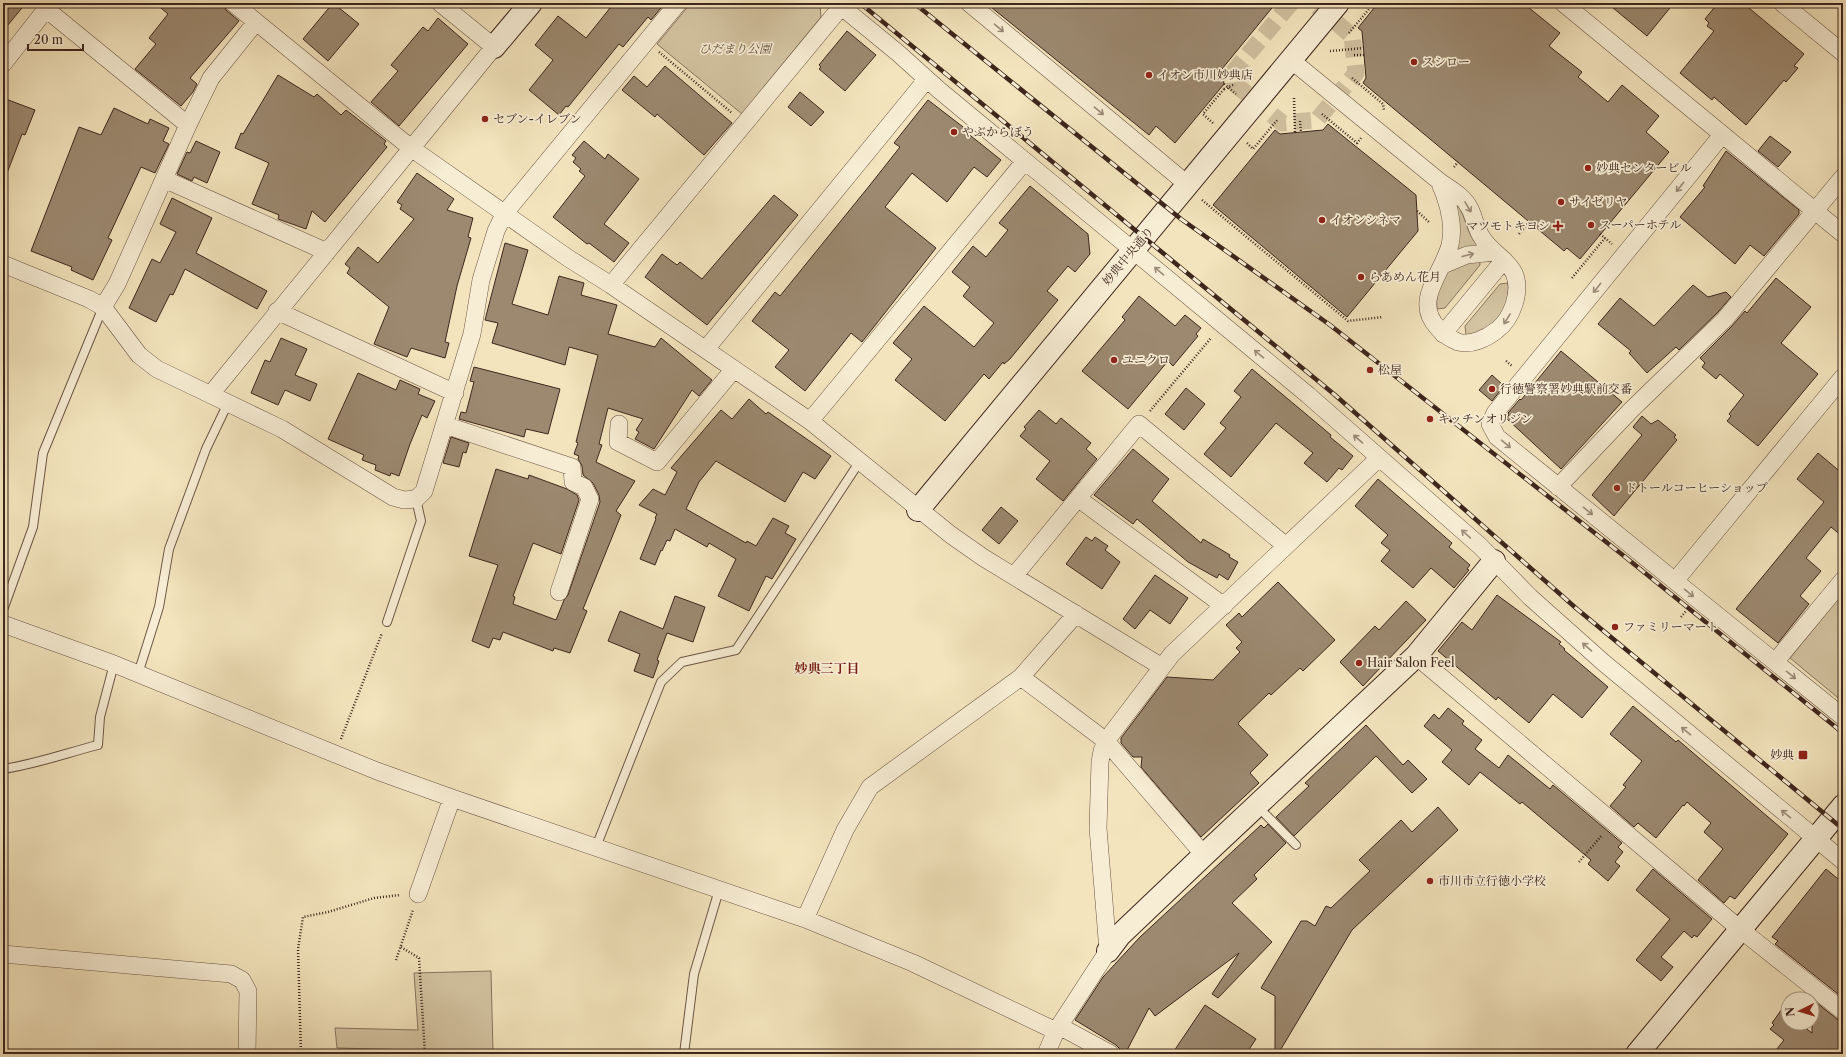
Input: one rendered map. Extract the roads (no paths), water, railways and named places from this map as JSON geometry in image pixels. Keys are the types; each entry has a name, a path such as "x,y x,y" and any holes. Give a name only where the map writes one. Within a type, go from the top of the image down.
{"street":[{"path":"233,3 411,148 568,258 611,285 810,421 918,510 951,535 1014,576 1162,667"},
{"path":"440,3 494,47"},
{"path":"211,394 277,311 531,3"},
{"path":"3,264 89,299 103,307 139,355 157,369 211,394 282,430 393,497 404,500 416,499 424,491 445,425 472,334 481,280 496,231 504,214 678,3"},
{"path":"969,3 1193,191"},
{"name":"妙典中央通り","path":"918,510 1133,249 1193,191 1291,60 1338,3"},
{"path":"1563,3 1843,234"},
{"path":"1782,3 1843,53"},
{"path":"611,285 745,123 839,5 1302,390 1480,546 1530,598 1604,662 1843,861"},
{"path":"3,64 48,6 188,125"},
{"path":"103,307 116,284 188,125 211,78 256,22"},
{"path":"1291,60 1439,181 1462,197 1470,208 1476,226 1484,240 1514,273 1516,300 1510,315 1502,326 1488,337 1474,341 1459,342 1443,334 1432,322 1428,308 1428,294 1443,265 1450,244 1451,224 1448,202 1439,181"},
{"path":"706,349 927,79"},
{"path":"1722,135 1495,413 1490,424 1497,437 1843,717"},
{"path":"810,421 1025,161"},
{"path":"1558,487 1632,410 1725,319 1843,177"},
{"path":"164,179 327,252"},
{"path":"1443,265 1467,255 1500,256"},
{"path":"1443,334 1500,256"},
{"path":"277,311 455,392"},
{"path":"619,424 618,442 657,462 734,369"},
{"path":"1675,581 1843,377"},
{"path":"1014,576 1079,499 1139,424 1286,546"},
{"path":"445,425 572,467 573,482 584,487 590,499 559,592"},
{"path":"1108,951 1098,828 1100,762 1106,741 1172,654 1380,458"},
{"path":"1079,499 1224,606"},
{"path":"1046,1054 1058,1028 1120,935 1416,656 1494,561"},
{"path":"1775,662 1843,580"},
{"path":"805,919 845,830 870,787 1021,677 1076,614"},
{"path":"3,624 114,664 335,754 452,798 805,919 913,963 1058,1028 1111,1054"},
{"path":"1416,656 1741,930 1843,1011"},
{"path":"1021,677 1106,741 1204,855"},
{"path":"418,894 452,798"},
{"path":"1637,1054 1843,806"},
{"path":"3,954 231,974 242,980 248,991 247,1054"}],"lane":[{"path":"3,610 33,527 43,453 103,307"},
{"path":"138,674 159,607 169,549 206,449 228,403"},
{"path":"596,847 661,682 682,662 736,650 860,461"},
{"path":"387,622 421,521 416,499"},
{"path":"3,769 52,760 74,751 98,745 100,717 114,664"},
{"path":"1257,806 1296,845"},
{"path":"684,1054 694,974 720,890"}],"tunnel":[{"path":"1291,3 1234,71 1235,84 1282,123 1317,120 1356,73 1352,36 1313,3"}],"railway":[{"path":"860,3 1335,395 1577,609 1843,829"},
{"path":"914,3 1181,219 1330,325 1624,556 1843,733"}],"place":[{"name":"スシロー","path":"1414,62"},
{"name":"イオン市川妙典店","path":"1149,75"},
{"name":"セブン-イレブン","path":"485,119"},
{"name":"やぶからぼう","path":"954,132"},
{"name":"妙典センタービル","path":"1588,168"},
{"name":"サイゼリヤ","path":"1561,202"},
{"name":"イオンシネマ","path":"1322,220"},
{"name":"スーパーホテル","path":"1591,225"},
{"name":"マツモトキヨシ","path":"1558,226"},
{"name":"らあめん花月","path":"1361,277"},
{"name":"ユニクロ","path":"1114,360"},
{"name":"松屋","path":"1370,370"},
{"name":"行徳警察署妙典駅前交番","path":"1492,389"},
{"name":"キッチンオリジン","path":"1430,419"},
{"name":"ドトールコーヒーショップ","path":"1617,488"},
{"name":"ファミリーマート","path":"1615,627"},
{"name":"Hair Salon Feel","path":"1359,663"},
{"name":"妙典","path":"1803,755"},
{"name":"市川市立行徳小学校","path":"1430,881"}],"district":[{"name":"妙典三丁目","path":"827,668"}],"park label":[{"name":"ひだまり公園","path":"735,49"}]}
